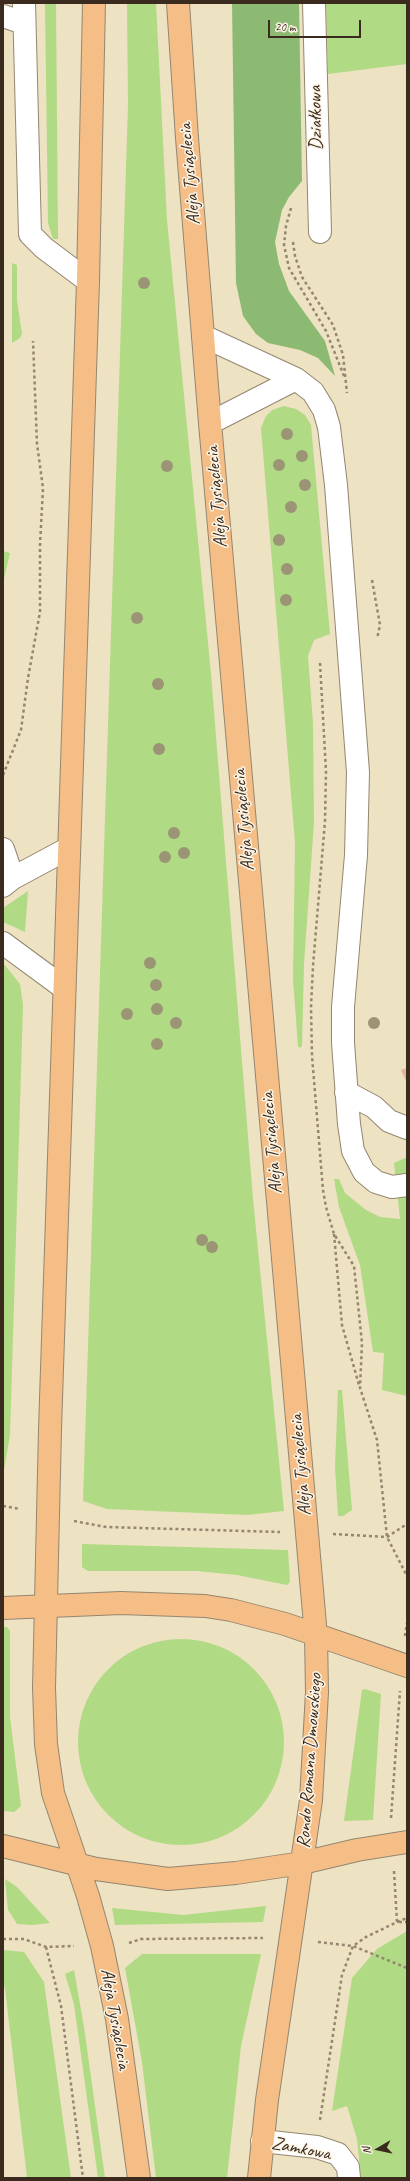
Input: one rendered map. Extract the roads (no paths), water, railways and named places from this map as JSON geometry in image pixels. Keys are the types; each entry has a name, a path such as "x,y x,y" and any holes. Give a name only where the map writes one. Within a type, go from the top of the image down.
{"main road":[{"path":"77,1864 53,1793 46,1744 44,1688 50,1429 88,281 94,3"},
{"name":"Aleja Tysiąclecia","path":"178,3 187,138 210,423 316,1636"},
{"path":"3,1608 121,1603 205,1606 263,1618 407,1666"},
{"name":"Rondo Romana Dmowskiego","path":"3,1846 122,1874 168,1878 230,1874 302,1863 311,1800 317,1692 316,1636"},
{"path":"259,2178 262,2141 302,1863 357,1850 407,1842"},
{"name":"Aleja Tysiąclecia","path":"77,1864 102,1946 115,2011 139,2178"}],"street":[{"name":"Działkowa","path":"314,3 320,232"},
{"path":"3,16 24,13 30,234 44,248 88,281"},
{"path":"203,336 296,379 313,392 324,410 329,427 336,485 355,717 358,772 357,820 343,1007 346,1092 354,1151 364,1172 376,1182 392,1187 407,1185"},
{"path":"210,423 296,379"},
{"path":"3,849 8,882 69,848"},
{"path":"3,943 64,988"},
{"path":"346,1092 374,1107 389,1121 407,1128"},
{"name":"Zamkowa","path":"262,2141 317,2148 338,2154 348,2166 349,2178"}]}
